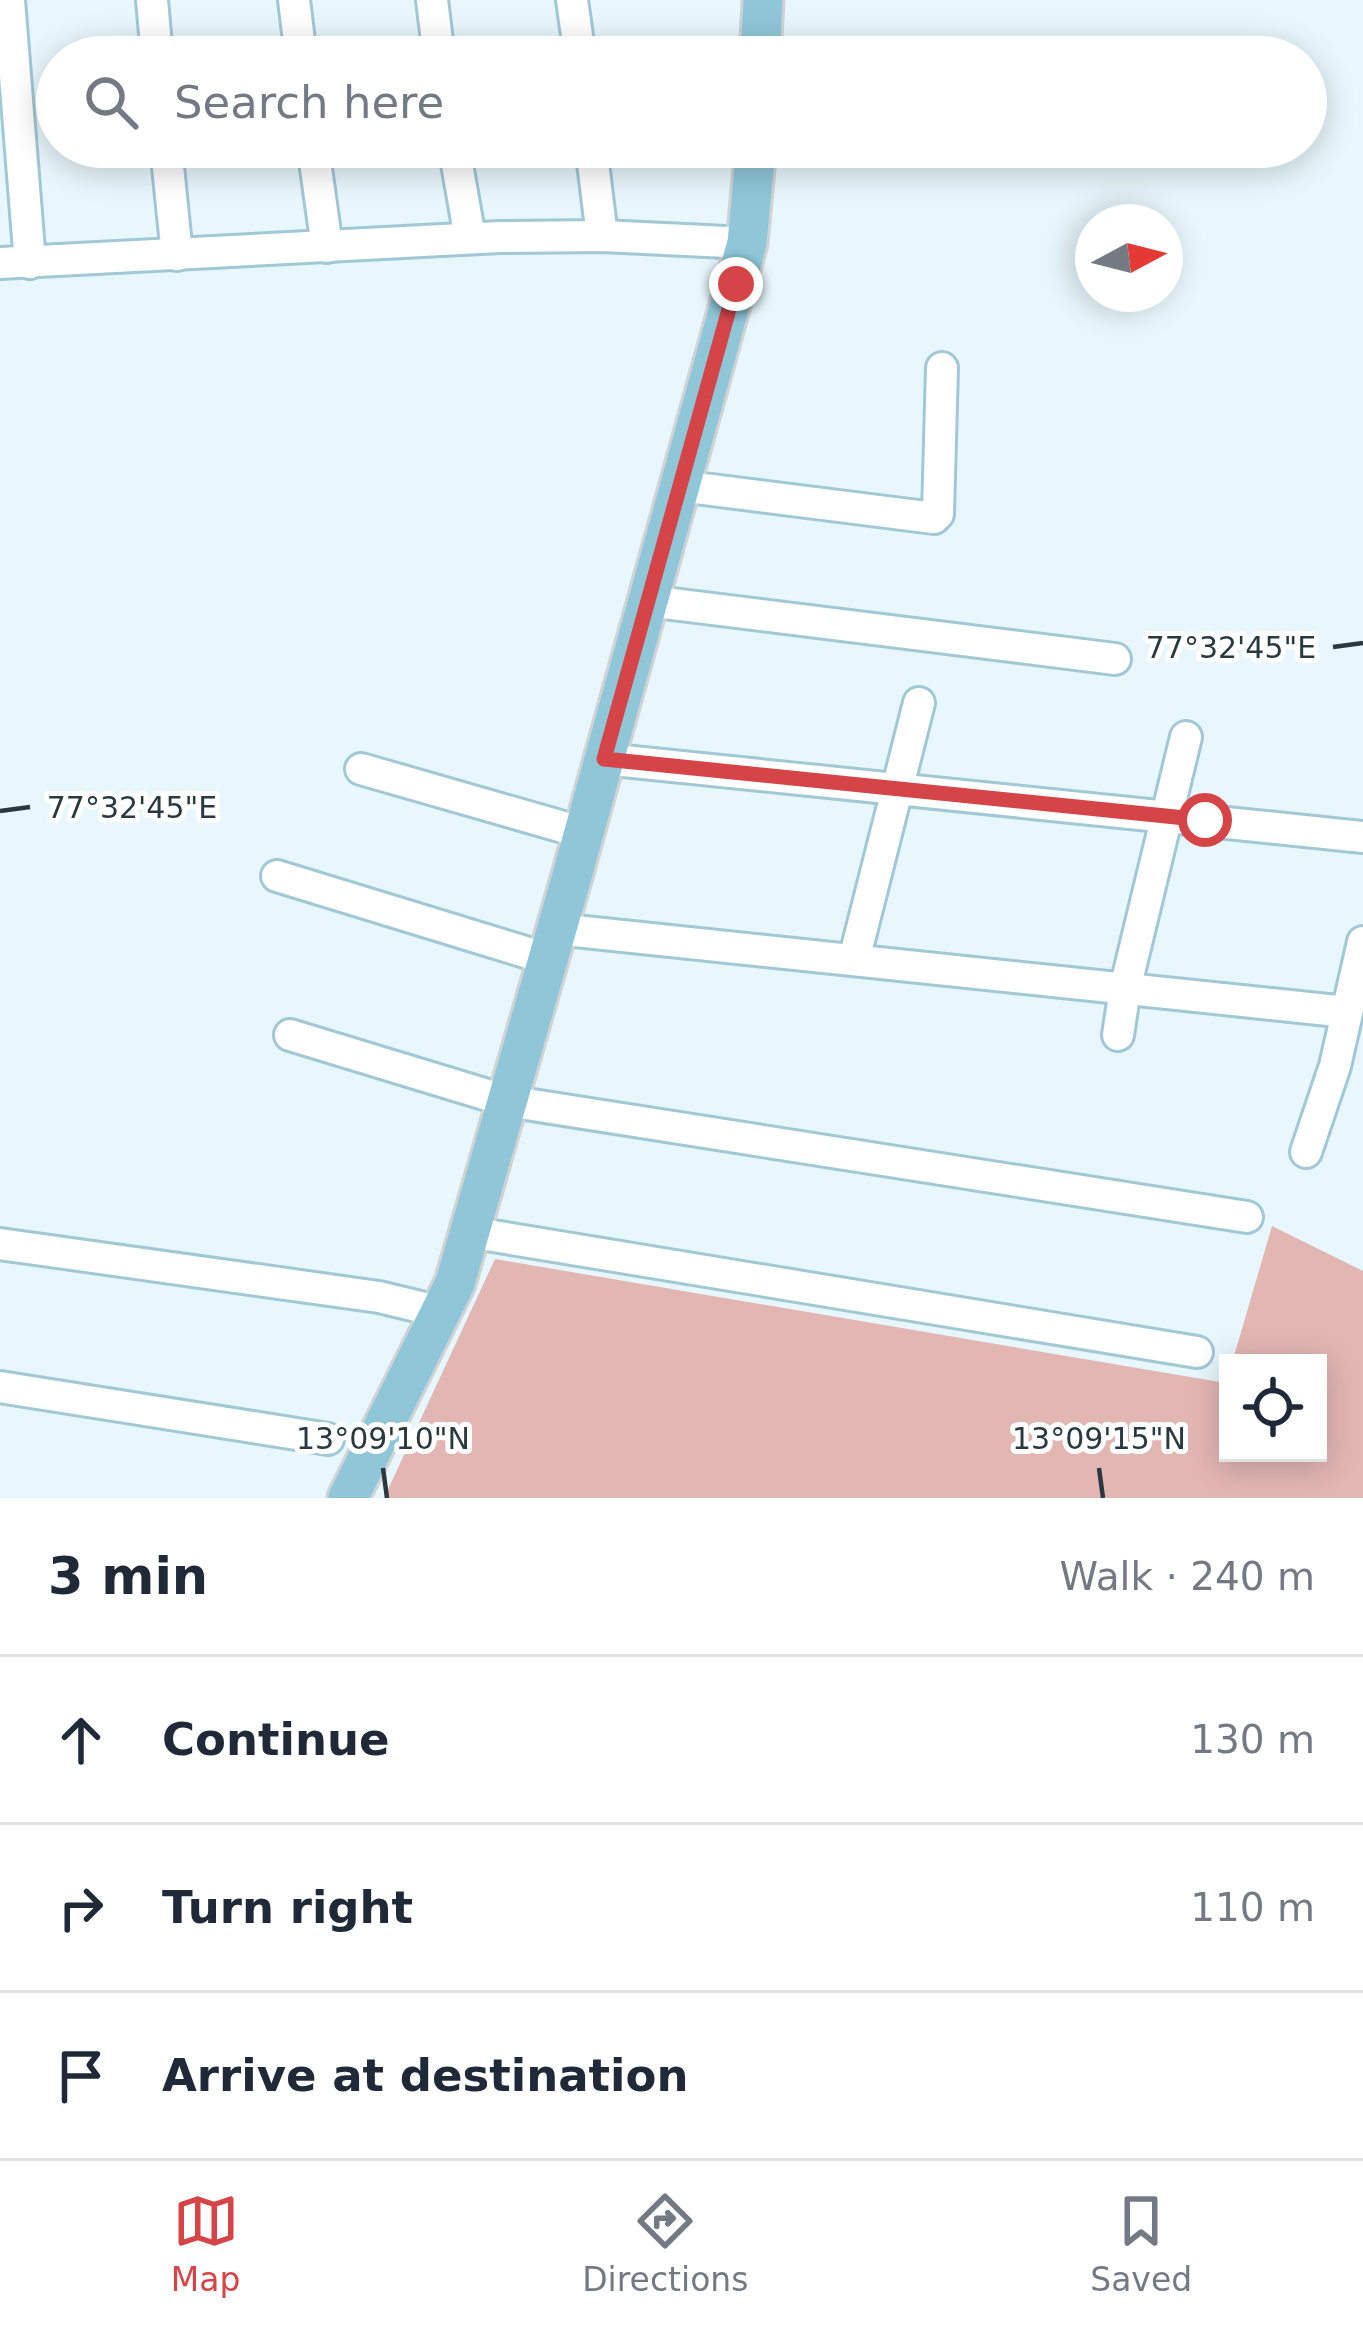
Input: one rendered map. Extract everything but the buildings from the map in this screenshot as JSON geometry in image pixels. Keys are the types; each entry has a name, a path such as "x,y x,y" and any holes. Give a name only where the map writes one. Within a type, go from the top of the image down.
{"main road":[{"path":"761,36 763,0"},
{"path":"348,1498 454,1283 470,1232 747,243 754,168"}],"street":[{"path":"9,0 15,263 470,238 602,236 747,243"},
{"path":"152,0 156,36"},
{"path":"294,0 298,36"},
{"path":"431,0 436,36"},
{"path":"572,0 577,36"},
{"path":"168,168 177,255"},
{"path":"316,168 327,247"},
{"path":"458,168 470,238"},
{"path":"594,168 602,236"},
{"path":"680,486 934,518 938,514 942,368"},
{"path":"648,601 1115,659"},
{"path":"854,960 919,703"},
{"path":"1118,1035 1186,737"},
{"path":"604,759 1363,837"},
{"path":"361,769 584,833"},
{"path":"277,876 552,944 854,960 1347,1012"},
{"path":"1306,1152 1335,1066 1363,943"},
{"path":"290,1035 507,1101 1247,1217"},
{"path":"470,1232 1197,1352"},
{"path":"0,1244 379,1298 440,1312"},
{"path":"0,1387 328,1438"}],"shaded area":[{"path":"1272,1226 1363,1271 1363,1498 384,1498 495,1259 1219,1382 1219,1462 1327,1462 1327,1354 1235,1354"}],"route":[{"path":"736,284 604,759 1205,820"}]}
